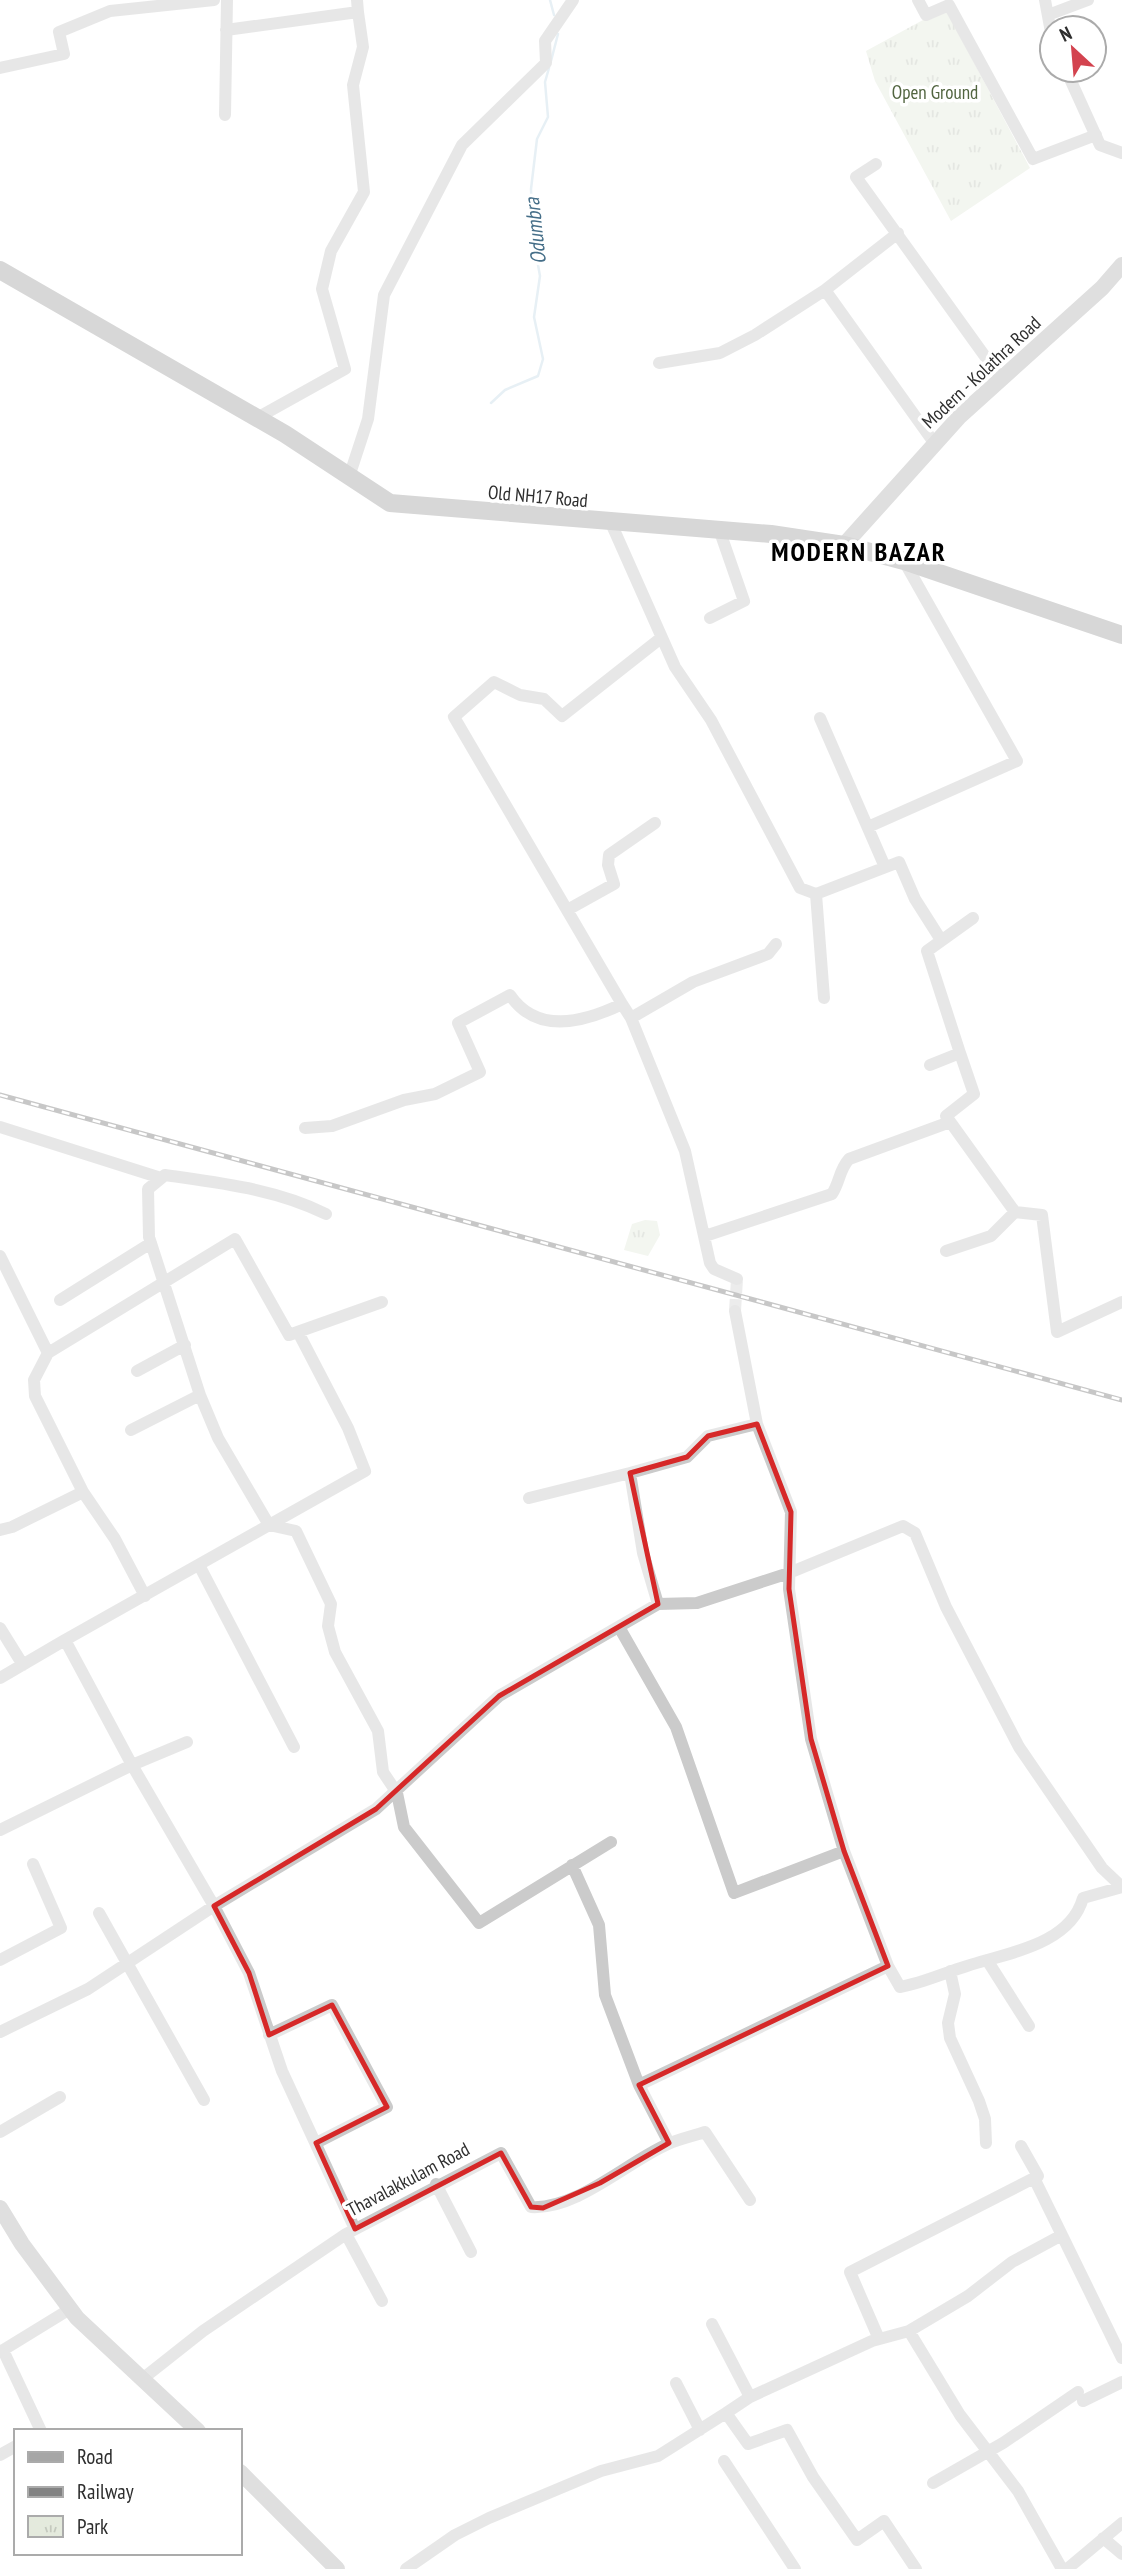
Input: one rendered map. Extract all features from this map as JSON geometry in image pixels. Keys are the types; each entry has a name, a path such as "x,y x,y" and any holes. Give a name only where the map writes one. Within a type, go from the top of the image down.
{"main road":[{"name":"Modern - Kolathra Road","path":"844,545 960,416 1102,288 1122,265"},
{"name":"Old NH17 Road","path":"0,270 257,418 390,503 611,523 719,529 844,545 904,561 1122,635"},
{"path":"0,2208 70,2309 141,2380 196,2429"},
{"path":"242,2474 337,2569"}],"street":[{"path":"0,68 64,54 59,32 110,11 214,0"},
{"path":"225,115 227,0"},
{"path":"349,477 368,419 384,295 462,145 546,63 545,41 573,0"},
{"path":"918,0 926,15 949,5 1033,159 1096,135"},
{"path":"1051,14 1088,0"},
{"path":"226,30 358,6 363,47 353,85 364,192 331,251 322,289 345,369 257,418"},
{"path":"1072,84 1100,145 1122,153"},
{"path":"876,164 856,177 898,233 959,324 1002,380"},
{"path":"659,363 720,353 755,335 825,290 898,233"},
{"path":"825,290 935,444"},
{"path":"611,523 675,667 711,720 800,888 816,894 899,862 915,899 942,940"},
{"path":"710,618 744,601 719,529"},
{"path":"868,827 1017,761 904,561"},
{"path":"661,638 562,716 544,699 520,695 494,682 454,717 631,1018 685,1151 715,1269 737,1279"},
{"path":"820,718 885,867"},
{"path":"569,909 614,884 608,865 609,855 655,823"},
{"path":"816,894 824,998"},
{"path":"972,918 927,951 974,1094 946,1116 1015,1212"},
{"path":"631,1018 693,982 768,954 776,944"},
{"path":"305,1128 332,1126 404,1100 435,1094 480,1072 458,1023 510,995 520,1009 532,1017 558,1021 586,1020 622,1004"},
{"path":"930,1065 960,1053"},
{"path":"705,1236 832,1194 838,1183 839,1170 849,1159 950,1122"},
{"path":"0,1127 161,1178"},
{"path":"326,1214 268,1192 165,1175 148,1189 151,1243 200,1395 218,1438 269,1525 296,1531 331,1604 328,1626 335,1652 378,1731 383,1772 397,1793 404,1827 479,1923 611,1842"},
{"path":"946,1251 991,1236 1015,1212 1042,1214 1057,1332 1122,1302"},
{"path":"145,1596 115,1539 83,1492 35,1396 34,1380 48,1353 234,1239 289,1335 382,1302"},
{"path":"60,1300 151,1243"},
{"path":"0,1256 48,1353"},
{"path":"735,1311 757,1424 791,1513 789,1573 811,1739 844,1851 888,1966 900,1987 1020,1951 1054,1935 1069,1923 1083,1898 1122,1887"},
{"path":"0,1678 365,1471 348,1428 298,1332"},
{"path":"137,1371 185,1345"},
{"path":"131,1430 200,1395"},
{"path":"529,1498 687,1457 708,1436 757,1424"},
{"path":"630,1473 643,1553 658,1604"},
{"path":"0,1530 12,1527 83,1492"},
{"path":"0,2032 88,1989 214,1906 376,1810 499,1696 658,1604 697,1603 789,1573 903,1526 915,1533 946,1607 1019,1747 1102,1868 1122,1887"},
{"path":"199,1565 293,1747"},
{"path":"619,1627 676,1727 734,1893 844,1851"},
{"path":"0,1628 23,1665"},
{"path":"65,1640 249,1973 282,2071 316,2143 320,2160 350,2232 382,2301"},
{"path":"0,1830 132,1765 187,1742"},
{"path":"0,1960 61,1928 33,1864"},
{"path":"572,1865 599,1925 605,1995 639,2085 669,2143 705,2132 750,2200"},
{"path":"99,1913 204,2101"},
{"path":"987,1960 1029,2025"},
{"path":"639,2085 888,1966"},
{"path":"950,1971 955,1994 948,2023 950,2038 979,2101 985,2119 986,2143"},
{"path":"269,2035 332,2005 387,2107 316,2143"},
{"path":"0,2132 61,2097"},
{"name":"Thavalakkulam Road","path":"141,2380 203,2331 350,2232 436,2184 501,2153 531,2207 543,2208 600,2183 669,2143"},
{"path":"878,2339 850,2272 1038,2176 1021,2146"},
{"path":"1034,2178 1122,2358"},
{"path":"436,2184 471,2252"},
{"path":"407,2569 456,2535 489,2518 601,2470 658,2456 750,2397 878,2339 908,2331 968,2296 1012,2262 1062,2235"},
{"path":"40,2429 2,2351 70,2309"},
{"path":"712,2324 750,2397"},
{"path":"908,2331 960,2415 1018,2491 1064,2569 1122,2523"},
{"path":"933,2483 1081,2396 1122,2382"},
{"path":"676,2383 700,2430"},
{"path":"726,2413 748,2444 787,2430 813,2477 857,2540 884,2521 916,2569"},
{"path":"724,2461 795,2569"},
{"path":"1104,2538 1122,2554"}],"highlighted area":[{"path":"757,1424 791,1512 789,1589 811,1739 844,1851 888,1966 639,2085 669,2143 600,2183 543,2208 531,2207 501,2153 355,2229 316,2143 387,2107 332,2005 269,2035 249,1973 214,1906 376,1809 499,1696 658,1604 630,1473 687,1457 708,1436"}],"green space":[{"name":"Open Ground","path":"945,8 1030,168 951,221 875,81 866,51"},
{"path":"645,1220 657,1221 660,1235 648,1256 624,1250 632,1224"}],"waterway":[{"name":"Odumbra","path":"550,0 554,15"},
{"name":"Odumbra","path":"551,61 558,34"},
{"name":"Odumbra","path":"491,403 505,390 538,376 543,359 534,317 540,276 533,237 531,189 537,139 548,117 545,82 549,68"}],"tunnel":[{"path":"735,1311 737,1279"}],"railway":[{"path":"0,1095 1122,1400"}],"district":[{"name":"MODERN BAZAR","path":"859,551"}]}
